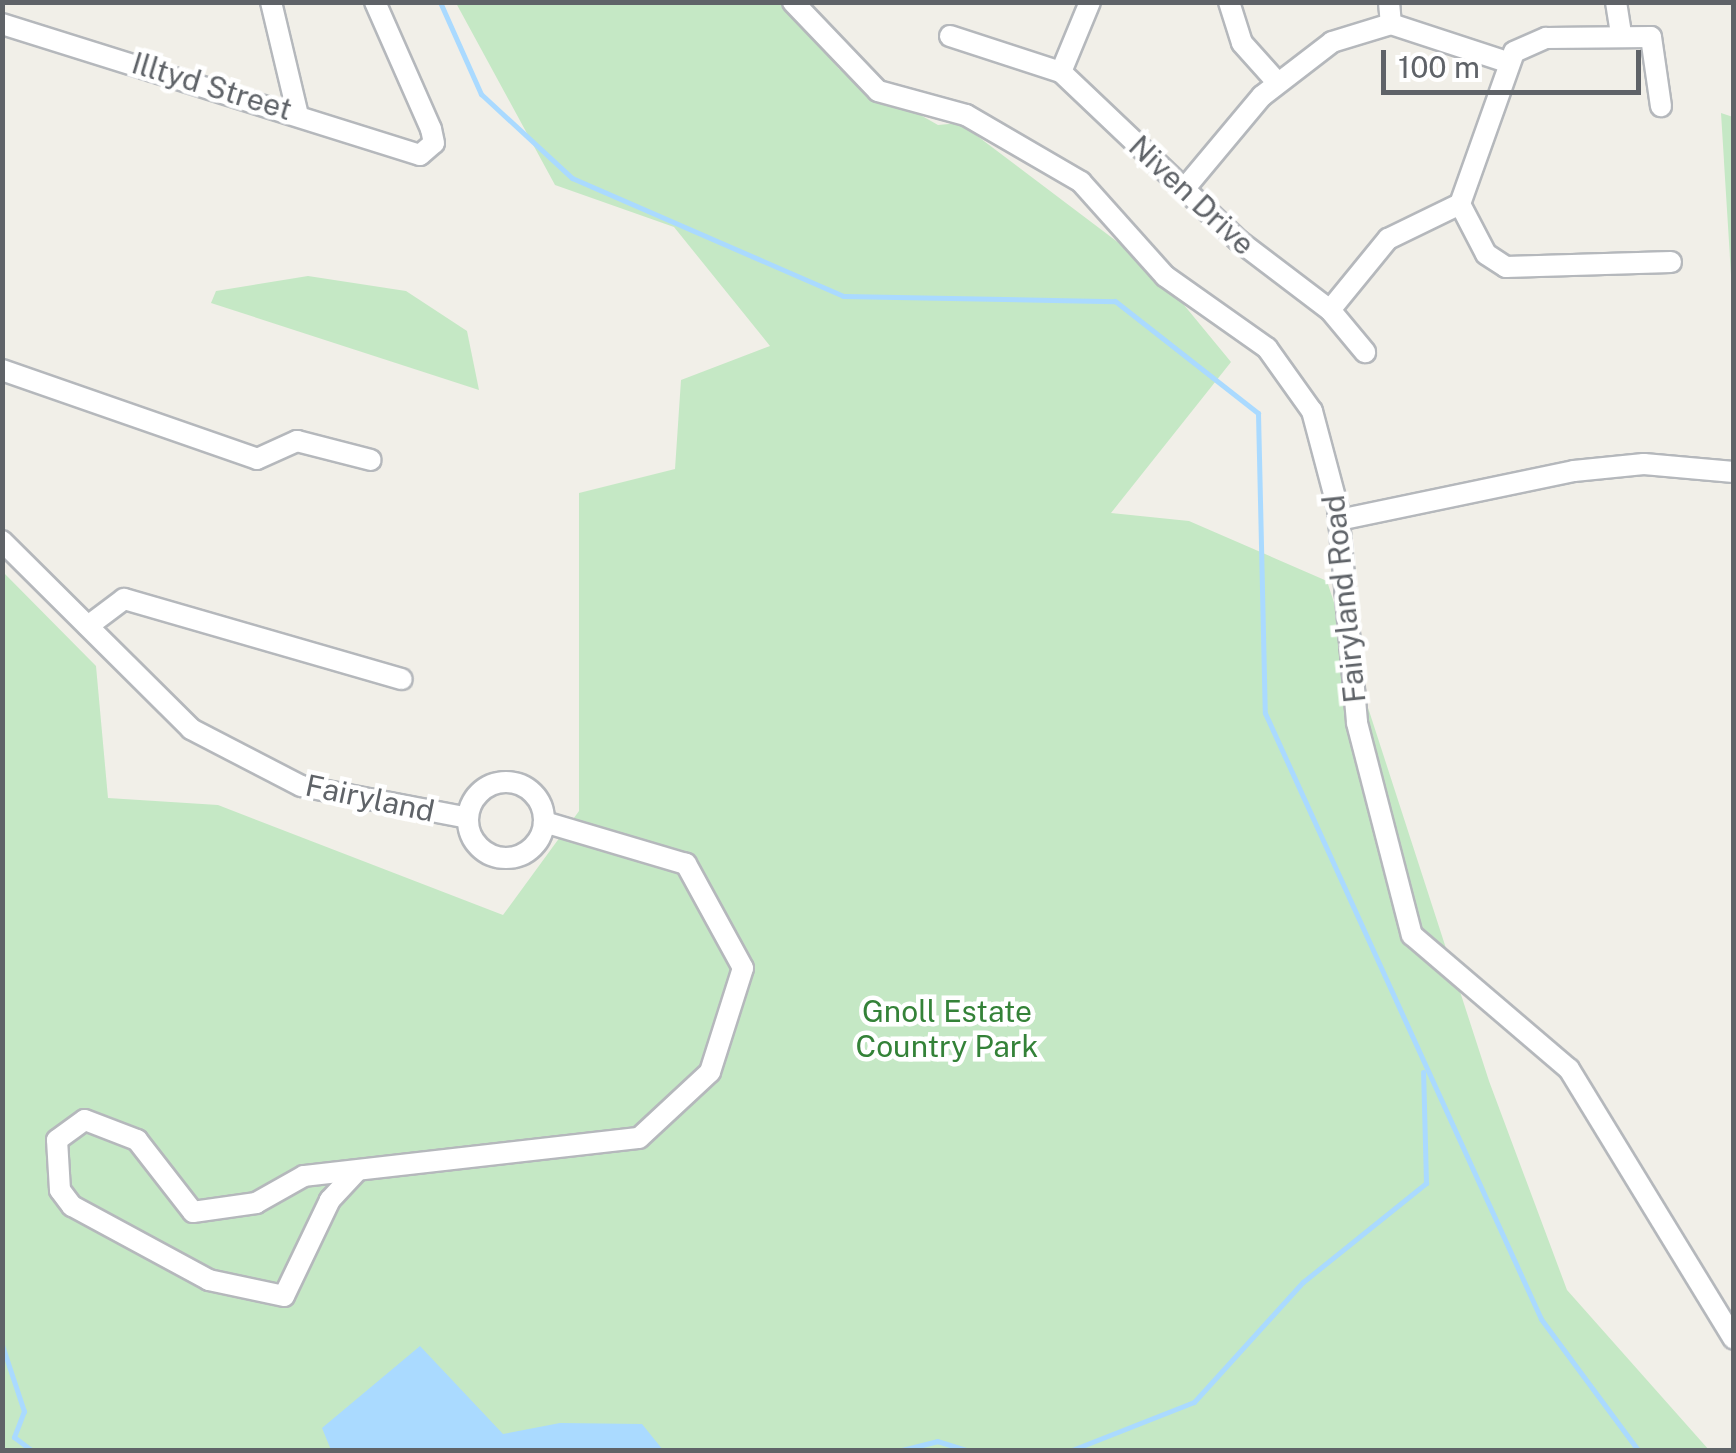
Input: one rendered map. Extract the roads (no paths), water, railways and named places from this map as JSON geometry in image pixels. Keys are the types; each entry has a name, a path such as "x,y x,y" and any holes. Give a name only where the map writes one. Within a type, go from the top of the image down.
{"street":[{"path":"270,2 297,111"},
{"name":"Illtyd Street","path":"2,24 297,111 420,155 434,143 431,129 374,2"},
{"name":"Fairyland Road","path":"794,2 878,91 966,115 1081,182 1165,276 1267,348 1312,411 1339,520 1358,722 1412,935 1569,1069 1734,1339"},
{"path":"950,36 1061,72 1090,2"},
{"path":"1229,2 1242,43 1277,82"},
{"path":"1616,2 1620,34"},
{"path":"1185,188 1277,82 1312,52 1390,13 1508,62"},
{"path":"1330,310 1388,239 1460,204 1508,62 1546,38 1620,34 1651,37 1657,48 1661,106"},
{"name":"Niven Drive","path":"1061,72 1185,188 1330,310 1365,352"},
{"path":"1460,204 1486,254 1506,267 1671,262"},
{"path":"2,370 257,459 297,441 371,460"},
{"path":"1339,520 1574,471 1644,464 1734,472"},
{"name":"Fairyland","path":"2,541 190,728 300,786 468,818"},
{"path":"88,626 124,600 402,680"},
{"path":"357,1172 330,1200 284,1296 208,1280 72,1206 60,1190 56,1140 84,1120 136,1140 193,1212 256,1203 304,1176 639,1138 710,1072 743,968 686,864 544,822 528,790 501,782 478,794 468,818 479,847 503,858 534,846 544,822"}],"water":[{"path":"420,1346 503,1434 560,1423 642,1424 663,1450 331,1450 322,1428"}],"waterway":[{"path":"440,2 481,94 572,178 843,296 1115,301 1258,413 1265,713 1541,1319 1638,1450"},
{"path":"1072,1450 1194,1402 1303,1282 1426,1183 1423,1072"},
{"path":"2,1345 24,1411 14,1437 31,1450"},
{"path":"902,1450 937,1441 967,1450"}],"park label":[{"name":"Gnoll Estate Country Park","path":"947,1028"}]}
